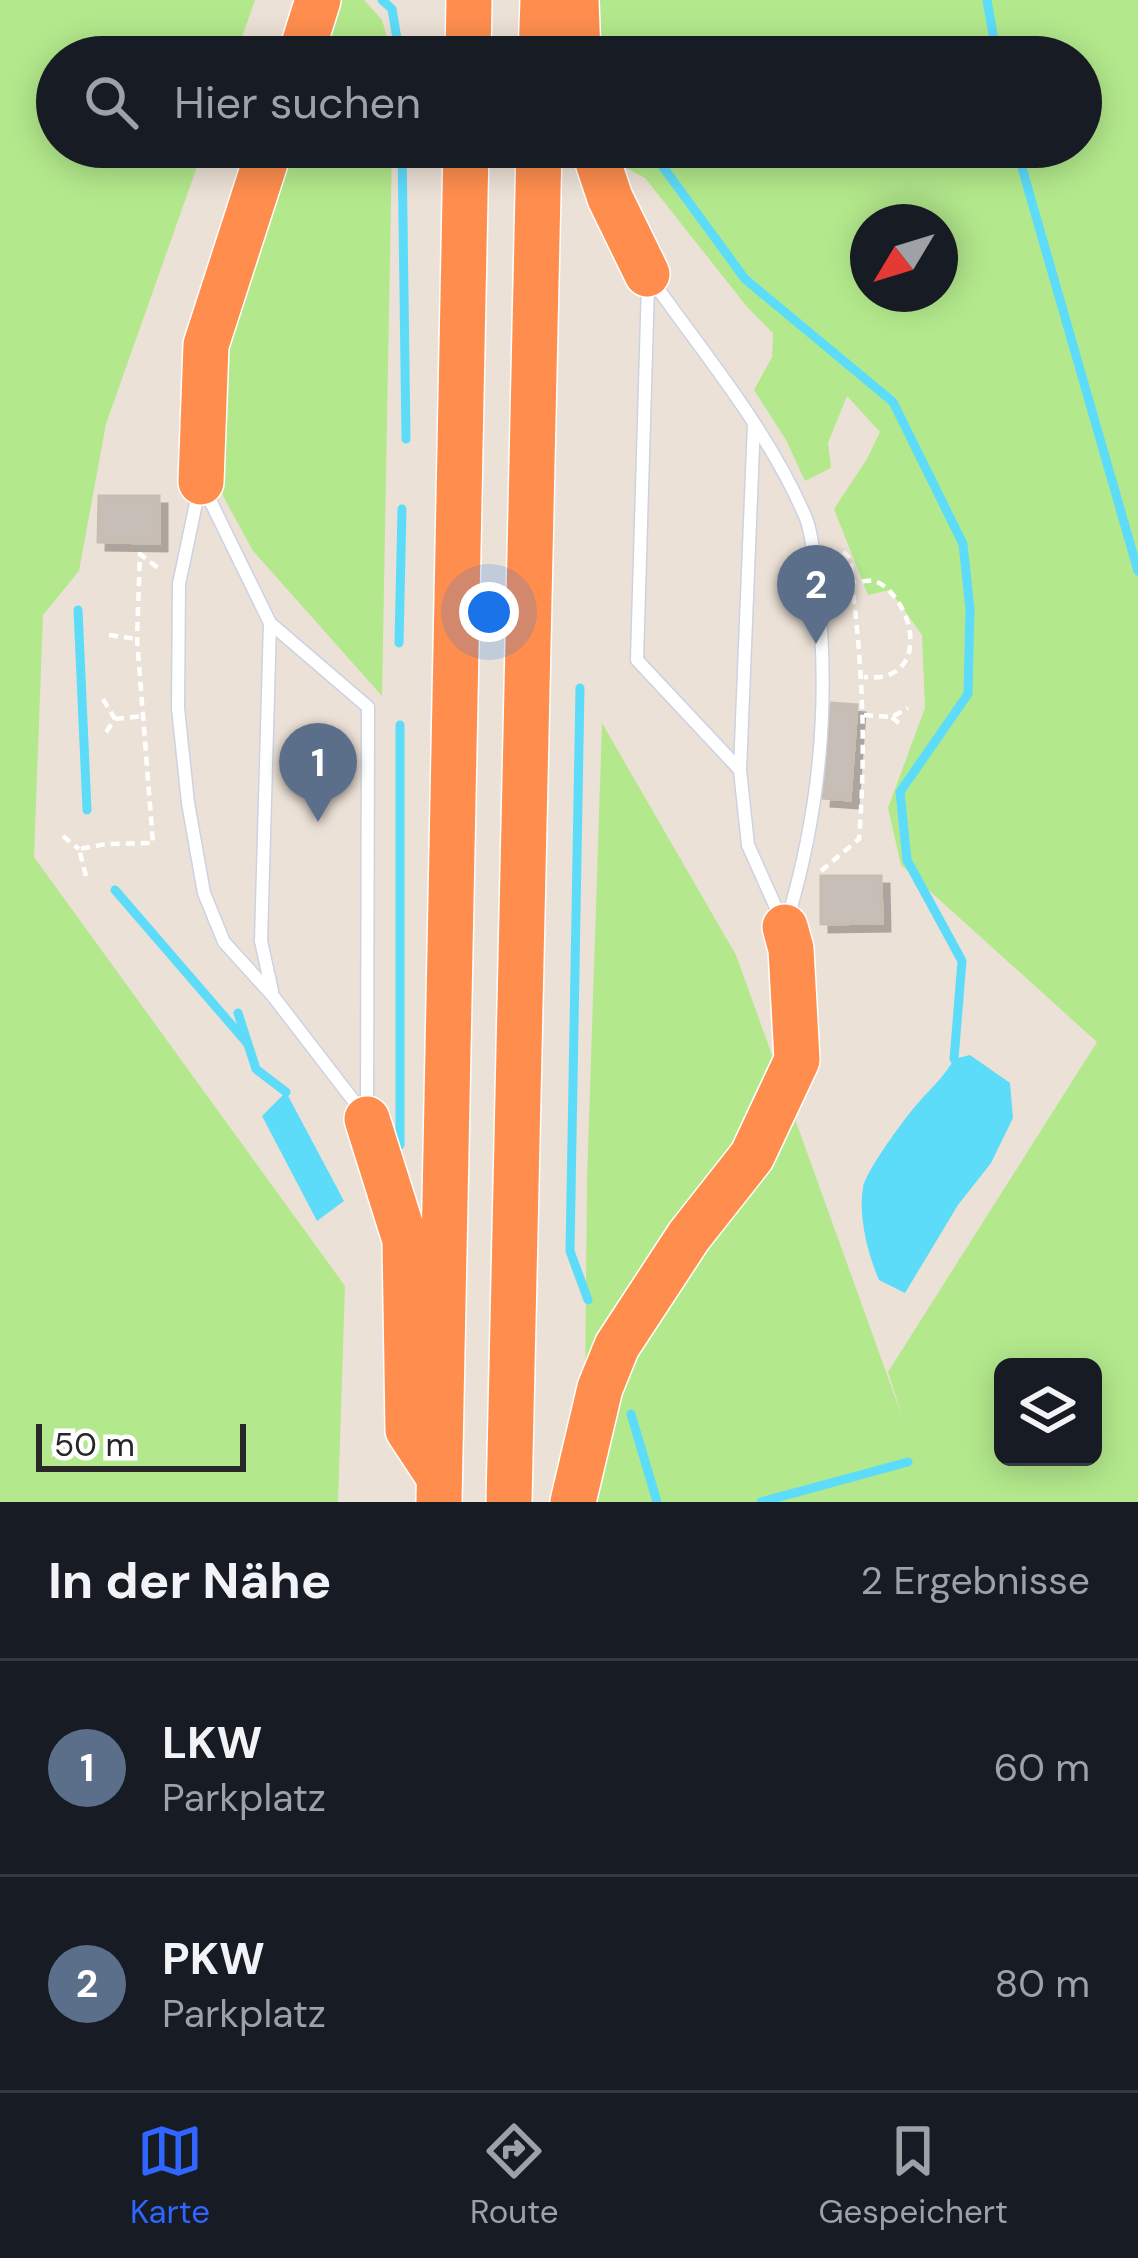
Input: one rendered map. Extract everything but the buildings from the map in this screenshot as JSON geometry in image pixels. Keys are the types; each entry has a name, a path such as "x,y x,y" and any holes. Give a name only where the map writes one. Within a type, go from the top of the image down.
{"highway":[{"path":"307,36 318,0"},
{"path":"468,36 469,0"},
{"path":"542,36 543,0"},
{"path":"576,0 577,36"},
{"path":"201,482 206,345 263,168"},
{"path":"439,1490 466,168"},
{"path":"509,1502 539,168"},
{"path":"600,168 647,274"},
{"path":"573,1502 600,1388 617,1346 689,1236 752,1156 797,1060 791,949 785,928"},
{"path":"367,1119 405,1240 408,1430 439,1490"}],"lane":[{"path":"647,274 754,424 808,520 824,640 821,770 801,875 785,928"},
{"path":"647,274 637,660 740,770"},
{"path":"754,424 740,770 748,845 785,928"},
{"path":"201,482 179,584 178,708 204,893 224,942 274,996 367,1119"},
{"path":"201,482 270,623 368,707 367,1119"},
{"path":"270,623 261,941 274,996"}],"path":[{"path":"801,875 811,879 859,839 864,677 850,559 843,552"},
{"path":"79,849 153,843 137,639 140,554 179,584"},
{"path":"852,583 882,584 903,613 909,631 909,656 901,671 886,680 864,677"},
{"path":"109,635 137,639"},
{"path":"103,699 116,719"},
{"path":"864,715 892,717 908,708"},
{"path":"104,735 116,719 143,716"},
{"path":"892,717 903,727"},
{"path":"63,836 79,849 86,876"}],"green space":[{"path":"0,0 255,0 242,36 36,36 36,168 197,168 106,424 79,571 43,615 34,857 345,1286 338,1502 0,1502"},
{"path":"334,0 364,0 382,20 387,36 321,36"},
{"path":"596,0 1138,0 1138,1502 584,1502 587,1181 602,723 736,955 903,1419 888,1372 1097,1042 901,865 888,808 925,708 922,635 890,590 868,595 834,509 880,432 847,396 828,443 831,468 805,481 754,390 772,357 773,333 645,178 626,168 1102,168 1102,36 592,36"},
{"path":"275,168 392,168 382,696 253,551 223,496 215,420 220,361"}],"water":[{"path":"970,1055 1010,1083 1013,1118 991,1163 958,1205 905,1293 879,1280 875,1270 863,1223 865,1180 954,1059"},
{"path":"286,1092 344,1201 317,1221 262,1116"}],"waterway":[{"path":"382,0 392,9 396,36"},
{"path":"987,0 993,36"},
{"path":"402,168 406,439"},
{"path":"664,168 745,279 893,402 963,544 970,609 968,694 900,792 907,860 962,961 954,1059"},
{"path":"1022,168 1138,571"},
{"path":"399,643 402,509"},
{"path":"78,610 87,810"},
{"path":"580,688 570,1251 588,1300"},
{"path":"400,725 400,1145"},
{"path":"115,890 248,1044"},
{"path":"238,1013 256,1069 286,1092"},
{"path":"631,1414 657,1502"},
{"path":"761,1502 908,1462"}],"place":[{"name":"PKW","path":"816,644"},
{"name":"LKW","path":"318,822"}]}
